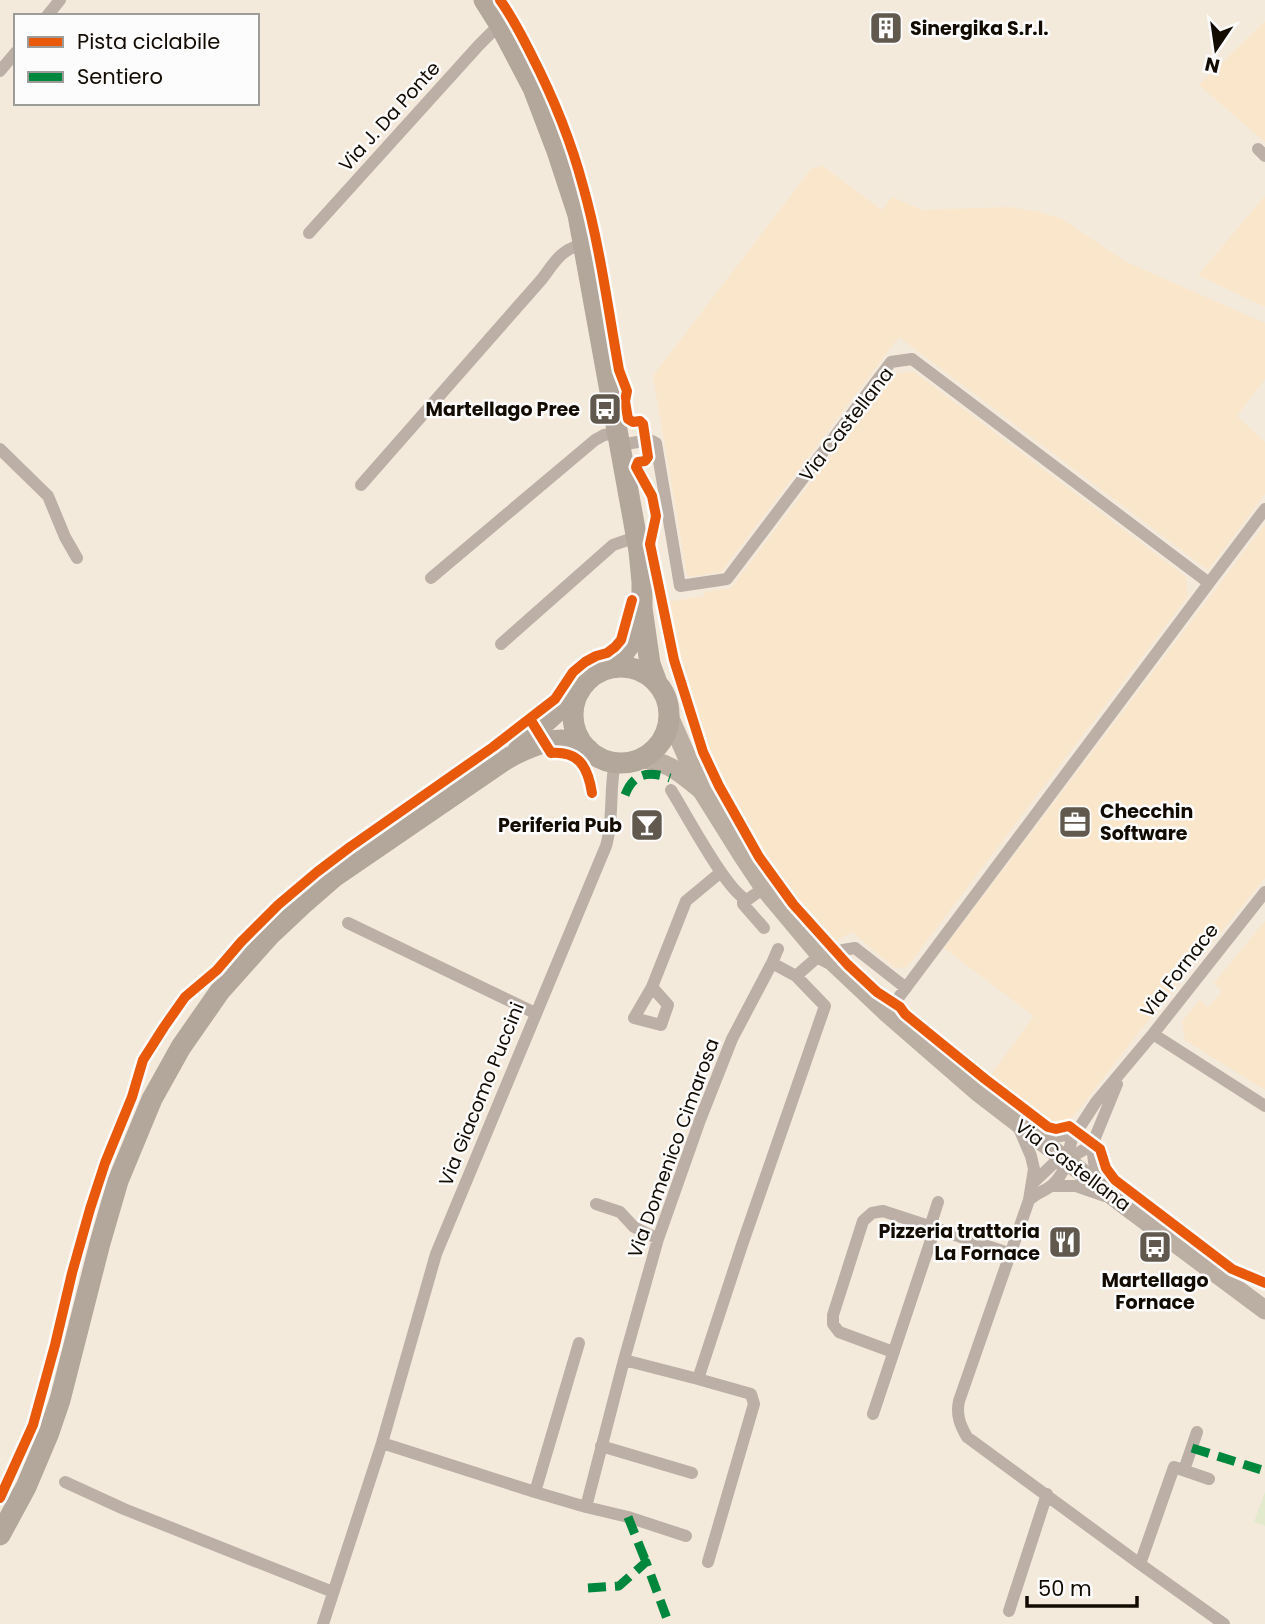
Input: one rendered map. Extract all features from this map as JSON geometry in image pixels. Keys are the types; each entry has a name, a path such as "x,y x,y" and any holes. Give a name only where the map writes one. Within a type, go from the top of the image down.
{"main road":[{"path":"484,0 533,88 578,215 641,565 642,608 650,664 665,696 669,716 661,742 652,752 640,759 623,763 600,758 580,740 575,728 573,715 580,691"},
{"path":"0,1535 26,1487 60,1400 118,1181 147,1111 181,1047 220,991 250,957 270,935 334,877 515,754 594,676 617,661 631,643 642,608"},
{"path":"603,671 630,668 646,674 657,683"},
{"path":"515,754 558,739 571,741 588,749"}],"street":[{"path":"49,14 60,0"},
{"name":"Via J. Da Ponte","path":"309,233 479,45 501,27"},
{"path":"0,71 14,54"},
{"path":"361,485 564,251 584,245"},
{"name":"Via Castellana","path":"431,578 604,435 656,443 680,586 727,579 891,362 912,359 1209,583"},
{"path":"0,449 48,496 77,558"},
{"path":"887,1013 1265,509"},
{"path":"501,644 613,545 636,537"},
{"name":"Via Castellana","path":"669,716 702,791 764,888 826,958 971,1086 1265,1310"},
{"name":"Via Castellana","path":"640,759 663,763 677,769 702,791"},
{"name":"Via Giacomo Puccini","path":"323,1624 382,1443 436,1254 606,846 610,832 610,792 615,762"},
{"path":"671,790 720,872 737,894 747,900 764,888"},
{"path":"652,987 686,901 720,872"},
{"name":"Via Fornace","path":"1051,1186 1063,1171 1075,1133 1097,1102 1265,892"},
{"path":"743,899 743,904 764,928"},
{"path":"348,923 535,1013"},
{"path":"796,976 826,958 855,948 906,988"},
{"name":"Via Domenico Cimarosa","path":"624,1360 658,1239 696,1131 727,1051 778,949"},
{"path":"698,1379 825,1006 796,976 772,963"},
{"path":"1153,1034 1265,1106"},
{"name":"Via Fornace","path":"1092,1145 1122,1070"},
{"path":"1016,1122 1050,1137 1075,1133"},
{"path":"1016,1122 1034,1169 1029,1200 963,1389 957,1410 960,1425 968,1437 1224,1624"},
{"path":"1032,1183 1053,1164 1092,1145 1097,1171 1123,1204"},
{"path":"1029,1200 1051,1186 1076,1186 1123,1204"},
{"path":"873,1414 938,1202"},
{"path":"596,1204 620,1212 634,1227 658,1239"},
{"path":"893,1352 839,1332 833,1324 833,1315 863,1221 872,1213 884,1211 1011,1254"},
{"path":"535,1492 579,1343"},
{"path":"586,1507 624,1360 751,1394 754,1404 708,1562"},
{"path":"1184,1471 1197,1432"},
{"path":"382,1443 686,1536"},
{"path":"601,1446 692,1473"},
{"path":"1140,1564 1174,1467 1209,1479"},
{"path":"65,1482 124,1509 333,1592"},
{"path":"1009,1611 1047,1494"}],"shaded area":[{"path":"1265,21 1265,142 1199,85"},
{"path":"823,166 882,210 892,197 922,210 1009,207 1062,219 1126,262 1265,323 1265,379 1237,416 1265,442 1265,494 1208,570 899,337 721,572 690,577 687,575 653,376 811,169"},
{"path":"1265,196 1265,307 1198,275"},
{"path":"913,371 1186,577 1188,596 907,967 895,968 852,932 832,943 768,862 738,814 701,736 677,651 667,602 731,588 893,374"},
{"path":"1265,524 1265,878 1074,1116 1063,1123 1051,1125 989,1077 1034,1016 944,948"},
{"path":"1265,921 1265,1090 1185,1040 1182,1021 1200,1000 1208,1007 1220,994 1221,990 1214,983"}],"green space":[{"path":"1265,1492 1265,1526 1254,1522"}],"marked path":[{"path":"625,795 633,782 643,775 655,774 670,778"},
{"path":"1192,1448 1265,1471"},
{"path":"628,1517 646,1562"},
{"path":"588,1588 619,1586 646,1562 669,1624"}],"cycle path":[{"path":"500,0 521,34 547,87 578,169 599,255 619,370 627,391 625,401 628,419 643,424 648,457 645,461 638,462 636,467 652,496 656,516 650,544 674,660 703,752 759,857 793,904 847,964 877,992 900,1007 905,1014 985,1079 1048,1127 1056,1129 1069,1126 1100,1149 1106,1168 1115,1180 1232,1269 1265,1283"},
{"path":"0,1498 33,1425 90,1209 143,1060 185,997 217,970 278,905 317,872 493,747 555,699 573,672 585,662 615,647 621,640 632,600"},
{"path":"530,719 551,753 569,755 581,763 592,793"}],"place":[{"name":"Sinergika S.r.l.","path":"886,28"},
{"name":"Martellago Pree","path":"605,409"},
{"name":"Checchin Software","path":"1075,822"},
{"name":"Periferia Pub","path":"647,825"},
{"name":"Pizzeria trattoria La Fornace","path":"1065,1242"},
{"name":"Martellago Fornace","path":"1155,1247"}]}
